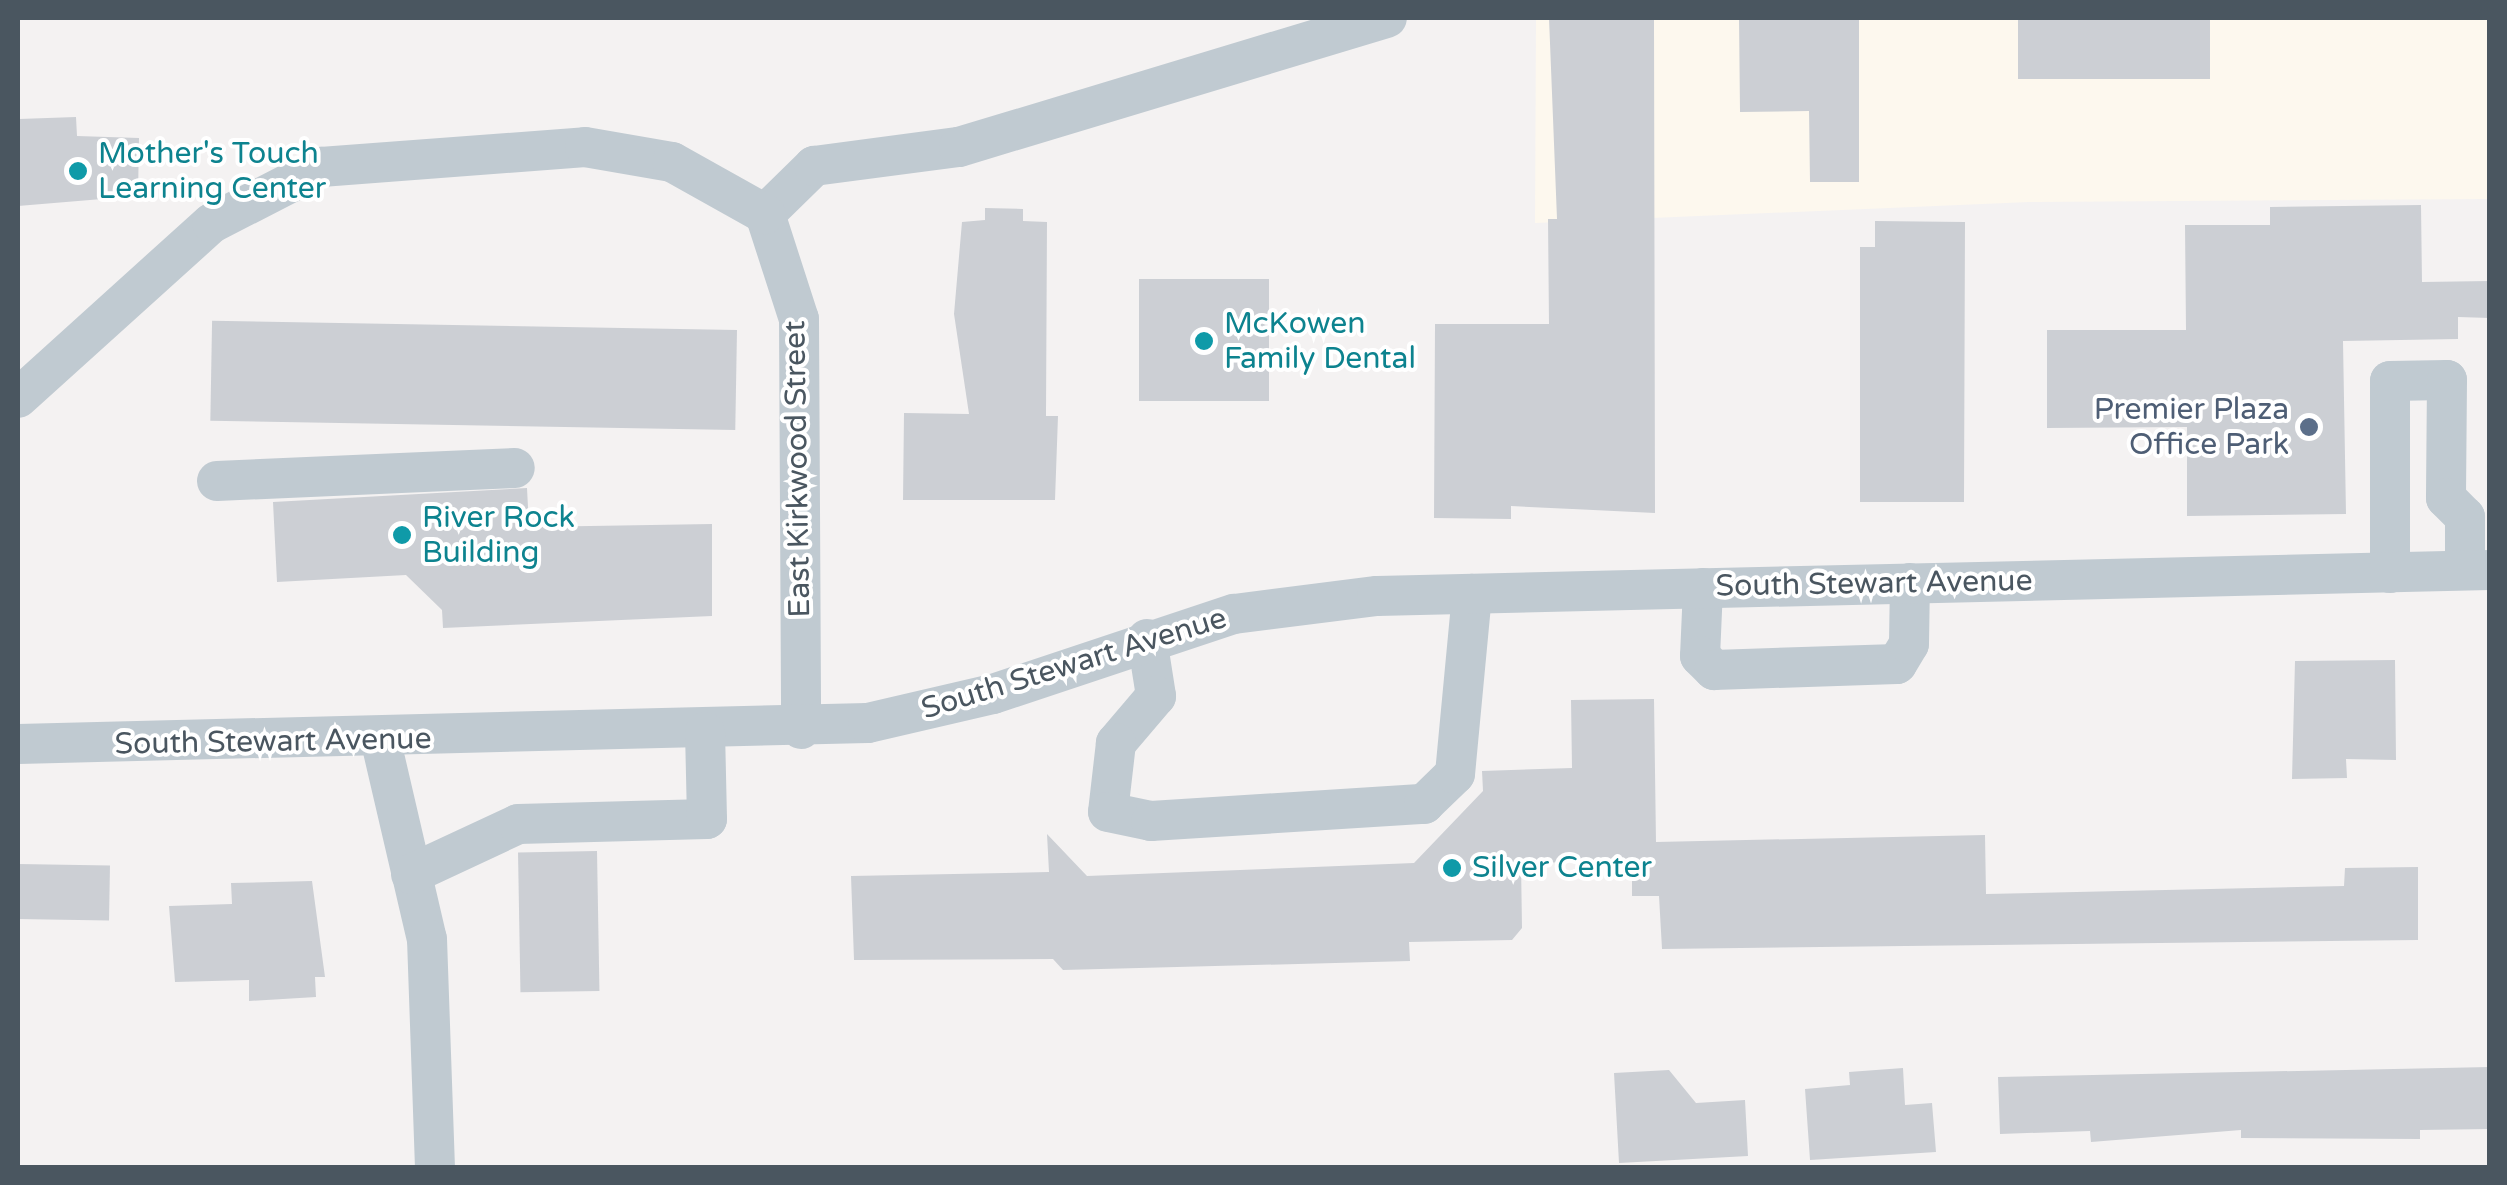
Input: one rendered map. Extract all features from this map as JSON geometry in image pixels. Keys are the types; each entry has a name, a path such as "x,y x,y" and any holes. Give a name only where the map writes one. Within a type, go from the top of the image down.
{"street":[{"path":"18,398 212,223 321,166 585,147 672,162 764,214 814,166 959,148 1287,33 1387,18"},
{"name":"East Kirkwood Street","path":"764,214 799,319 801,729"},
{"path":"2390,573 2390,381 2447,380 2446,498 2477,517 2477,570"},
{"path":"217,481 515,468"},
{"name":"South Stewart Avenue","path":"18,744 381,742 801,729 930,712 1147,639 1310,601 2477,570"},
{"path":"1703,588 1700,656 1714,670 1896,664 1909,644 1910,584"},
{"path":"1147,639 1156,696 1116,743 1108,812 1152,822 1424,804 1455,774 1472,594"},
{"path":"411,874 518,824 707,820 705,732"},
{"path":"381,742 427,939 435,1168"}],"shaded area":[{"path":"1536,18 2489,18 2489,199 2029,202 1535,223"}],"building":[{"path":"1549,18 1654,18 1655,513 1511,506 1511,519 1434,518 1435,324 1549,324 1548,219 1557,219"},
{"path":"1739,18 1859,18 1859,182 1810,182 1809,111 1740,112"},
{"path":"2018,18 2210,18 2210,79 2018,79"},
{"name":"Mother's Touch Learning Center","path":"76,117 77,136 139,138 138,196 18,206 19,119"},
{"path":"2421,205 2422,282 2490,281 2490,318 2458,317 2458,339 2343,341 2346,514 2187,516 2187,427 2047,428 2047,330 2186,330 2185,225 2270,225 2270,207"},
{"path":"985,208 1023,209 1023,221 1047,222 1046,416 1058,416 1055,500 903,500 904,413 969,414 954,314 962,222 985,220"},
{"path":"1875,221 1965,222 1964,502 1860,502 1860,247 1875,247"},
{"name":"McKowen Family Dental","path":"1139,279 1269,279 1269,401 1139,401"},
{"path":"212,321 737,330 735,430 210,421"},
{"path":"527,488 529,527 712,524 712,616 443,628 442,610 406,575 277,582 273,502"},
{"path":"2395,660 2396,760 2346,759 2347,778 2292,779 2295,661"},
{"path":"1654,699 1656,842 1985,835 1986,894 2344,886 2345,868 2418,867 2418,940 1662,949 1659,896 1632,896 1632,861 1521,863 1522,928 1512,940 1409,942 1410,961 1063,970 1053,959 854,960 851,876 1049,872 1047,834 1087,876 1414,863 1483,791 1482,771 1572,768 1571,700"},
{"path":"597,851 599,991 520,992 518,852"},
{"path":"18,864 110,866 109,921 18,919"},
{"path":"312,881 325,977 315,977 316,997 249,1001 249,980 175,982 169,906 232,904 231,883"},
{"path":"2490,1067 2490,1129 2420,1130 2420,1139 2241,1138 2241,1130 2091,1142 2090,1131 2000,1134 1998,1077"},
{"path":"1903,1068 1905,1105 1932,1103 1936,1152 1810,1160 1805,1089 1850,1085 1849,1072"},
{"path":"1669,1070 1696,1103 1745,1100 1748,1156 1619,1163 1614,1073"}],"place":[{"name":"Mother's Touch Learning Center","path":"78,171"},
{"name":"McKowen Family Dental","path":"1204,341"},
{"name":"Premier Plaza Office Park","path":"2309,427"},
{"name":"River Rock Building","path":"402,535"},
{"name":"Silver Center","path":"1452,868"}]}
